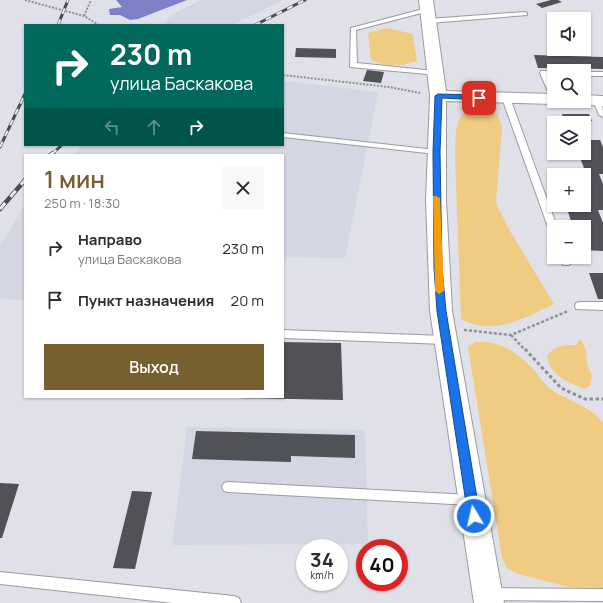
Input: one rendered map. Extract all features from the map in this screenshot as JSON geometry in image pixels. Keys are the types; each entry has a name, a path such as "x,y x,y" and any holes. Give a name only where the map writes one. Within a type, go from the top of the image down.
{"street":[{"path":"427,10 438,96 436,152 439,281 444,334 488,599"},
{"path":"438,96 547,98"}],"lane":[{"path":"435,73 353,65 353,29 427,10 525,14"},
{"path":"547,73 544,73 547,80"},
{"path":"591,74 603,74"},
{"path":"506,98 550,220"},
{"path":"284,135 436,152"},
{"path":"580,306 603,306"},
{"path":"284,334 444,334"},
{"path":"228,486 472,500"},
{"path":"0,578 234,603"},
{"path":"488,599 603,595"}],"path":[{"path":"25,0 84,16 97,24"},
{"path":"84,16 91,0"},
{"path":"284,75 389,87 438,96"},
{"path":"444,334 511,335 580,306"},
{"path":"511,335 561,388 585,399 603,398"}],"shaded area":[{"path":"201,0 283,0 234,24 164,24 171,15"},
{"path":"387,28 413,34 417,61 405,64 388,65 371,60 368,33"},
{"path":"284,81 378,92 345,258 284,257 284,154 73,154 81,146 284,146"},
{"path":"475,107 490,110 499,117 502,128 496,203 510,231 554,304 520,320 497,326 473,324 461,319 455,158 456,135 462,115"},
{"path":"24,207 24,300 0,299 0,246"},
{"path":"581,339 586,350 587,364 592,376 590,386 584,389 571,384 560,377 552,368 547,356 556,348 575,345"},
{"path":"476,342 501,345 515,353 534,370 552,390 587,409 598,417 603,423 603,588 568,587 518,574 507,568 502,558 468,347"},
{"path":"187,427 365,430 368,539 356,539 356,544 348,544 348,539 296,539 296,544 172,545"}],"water":[{"path":"116,0 187,0 138,19 130,20 120,15 110,15 109,9 122,7"}],"building":[{"path":"551,0 558,0 562,2 542,8 536,4"},
{"path":"296,48 336,49 336,58 295,57"},
{"path":"534,55 603,57 603,69 591,69 591,64 547,64 547,68 538,68"},
{"path":"367,70 384,72 381,83 363,81"},
{"path":"562,114 589,114 590,116 563,116"},
{"path":"591,140 600,140 603,147 603,174 599,174 603,184 603,210 598,210 603,223 603,251 591,250 591,220 571,220 568,212 591,212 591,168 584,168 581,160 591,160"},
{"path":"589,273 603,273 603,299 598,299"},
{"path":"284,342 341,343 343,400 235,398 284,398"},
{"path":"196,431 355,435 355,458 291,456 291,462 192,459"},
{"path":"0,483 19,484 2,538 0,538"},
{"path":"132,491 152,492 135,569 113,568"}],"railway":[{"path":"58,24 68,0"},
{"path":"257,24 305,0"},
{"path":"0,147 24,96"},
{"path":"52,154 61,146"},
{"path":"0,209 24,181"}],"slow traffic":[{"path":"436,198 439,291"}],"route":[{"path":"474,516 441,311 438,268 436,152 438,96 479,98"}]}
